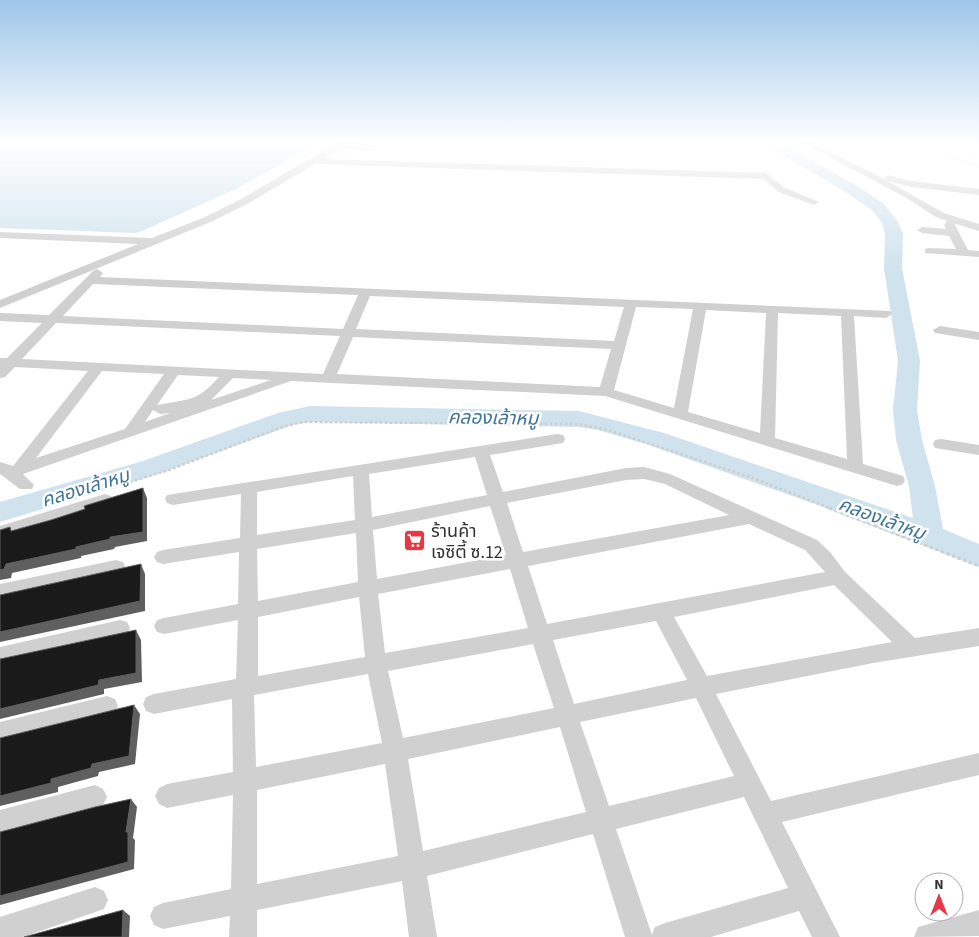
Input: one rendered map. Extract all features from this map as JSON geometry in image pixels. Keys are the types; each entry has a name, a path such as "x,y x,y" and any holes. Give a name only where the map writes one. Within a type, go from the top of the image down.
{"street":[{"path":"0,304 155,242 238,204 272,185"},
{"path":"776,185 782,190 814,202"},
{"path":"887,185 908,195 953,230 964,253"},
{"path":"919,185 977,197"},
{"path":"908,195 977,197"},
{"path":"910,207 928,219 979,244"},
{"path":"922,230 979,228"},
{"path":"0,235 155,242"},
{"path":"929,251 979,254"},
{"path":"0,374 6,362 53,319 103,266 116,258"},
{"path":"90,280 886,314"},
{"path":"328,378 365,292"},
{"path":"606,392 631,303"},
{"path":"680,414 700,306"},
{"path":"767,440 772,309"},
{"path":"847,312 855,467"},
{"path":"0,318 619,345"},
{"path":"940,330 979,336"},
{"path":"6,362 290,378 328,378 606,392 897,480"},
{"path":"10,469 98,367"},
{"path":"130,432 174,371"},
{"path":"160,409 184,408 198,402 214,391 229,374"},
{"path":"10,469 130,432 290,378"},
{"path":"173,499 557,439"},
{"path":"941,444 979,450"},
{"path":"481,451 639,937"},
{"path":"10,469 26,485"},
{"path":"361,470 368,590 376,663 395,752 414,866 423,937"},
{"path":"163,557 364,525 626,474 644,473 670,480 811,545 824,557 838,577 911,647"},
{"path":"243,937 249,487"},
{"path":"0,532 115,497"},
{"path":"164,626 368,590 751,517"},
{"path":"0,592 116,567"},
{"path":"154,704 661,612 838,577"},
{"path":"661,612 702,687 826,937"},
{"path":"0,656 120,628"},
{"path":"167,796 395,752 702,687 911,647 979,638"},
{"path":"0,733 107,706"},
{"path":"765,814 979,764"},
{"path":"163,916 414,866 750,784"},
{"path":"0,822 95,797"},
{"path":"665,937 805,896"},
{"path":"0,931 95,900"},
{"path":"928,937 979,923"}],"water":[{"path":"0,185 244,185 135,233 0,228"}],"building":[{"path":"143,488 143,532 110,537 110,539 76,547 76,549 6,564 4,569 0,570 0,530 10,527 11,531 51,520 85,509 84,506"},
{"path":"141,564 140,601 0,632 0,595"},
{"path":"136,630 136,673 99,680 98,685 0,709 0,659"},
{"path":"134,705 129,756 92,764 91,768 51,779 51,783 0,796 0,738"},
{"path":"131,799 126,832 128,832 128,862 0,896 0,832"},
{"path":"123,910 122,937 24,937"}],"waterway":[{"path":"844,185 878,207 890,222 894,234 893,268 909,361 905,410 909,440 922,486 930,535"},
{"name":"คลองเล้าหมู","path":"0,512 152,467 287,418 310,414 579,419 618,427 655,439 856,508 979,556"}],"place":[{"name":"ร้านค้า เจซิตี้ ซ.12","path":"415,541"}]}
